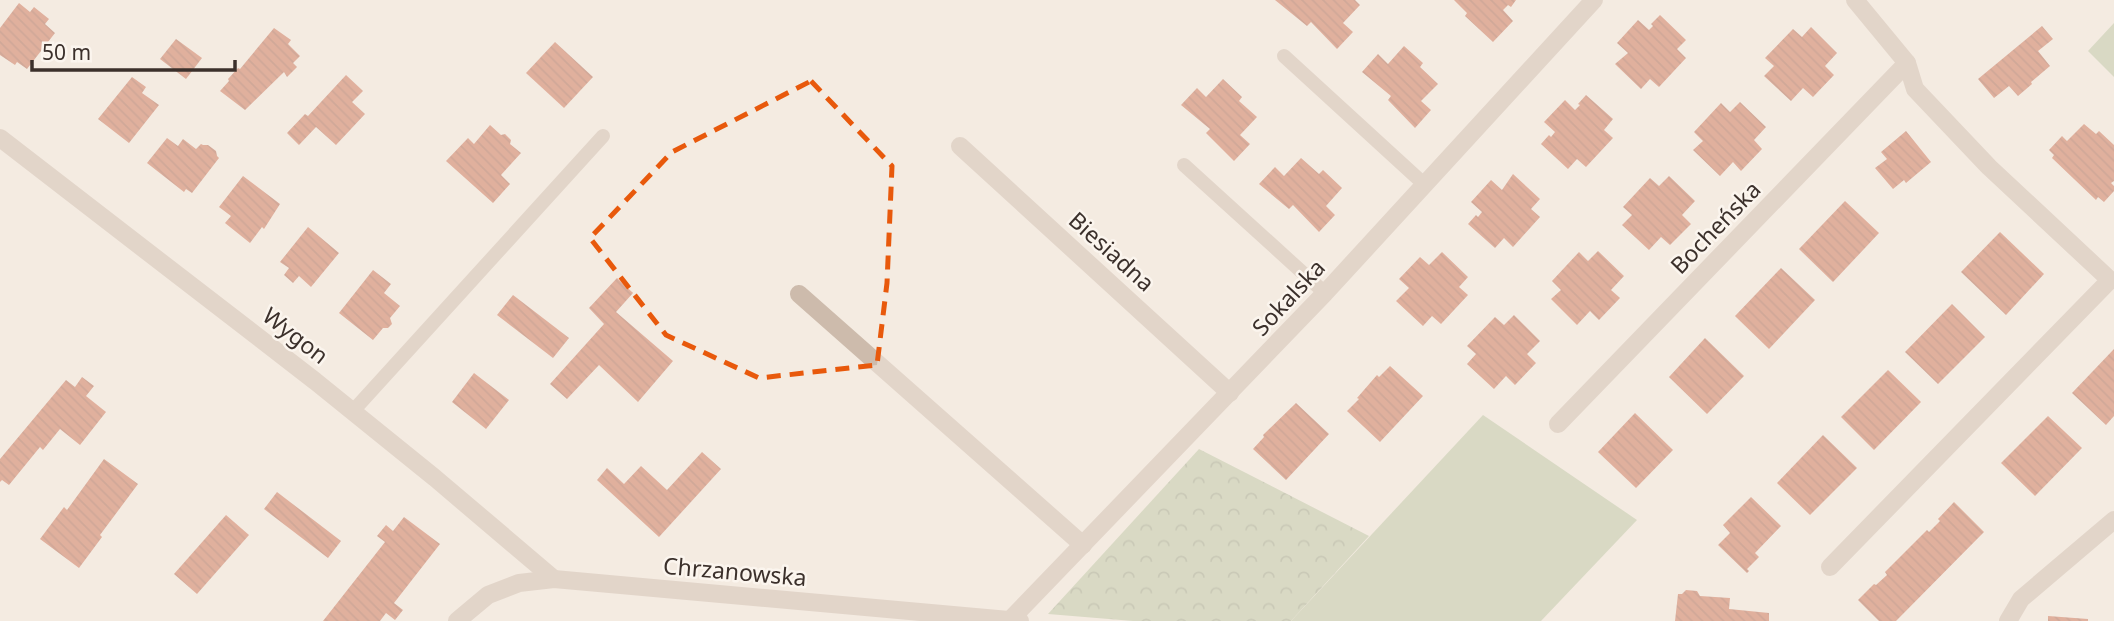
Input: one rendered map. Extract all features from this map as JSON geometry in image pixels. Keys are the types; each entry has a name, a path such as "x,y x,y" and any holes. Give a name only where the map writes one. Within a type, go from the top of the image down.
{"street":[{"name":"Sokalska","path":"1016,621 1083,545 1325,293 1594,0"},
{"path":"1830,567 2112,282 1989,167 1915,89 1907,63 1855,0"},
{"name":"Bocheńska","path":"1558,424 1907,63"},
{"name":"Wygon","path":"0,138 353,411 554,579"},
{"name":"Biesiadna","path":"960,146 1230,393"},
{"path":"799,294 1083,545"},
{"path":"2008,621 2021,599 2114,520"},
{"name":"Chrzanowska","path":"457,621 488,595 519,583 554,579 1016,621"}],"lane":[{"path":"1284,55 1425,185"},
{"path":"353,411 604,136"},
{"path":"1184,165 1325,293"}],"highlighted area":[{"path":"811,81 892,166 887,283 877,365 759,378 666,335 590,238 672,152"}],"green space":[{"path":"2114,23 2114,77 2088,51"},
{"path":"1483,415 1637,520 1541,621 1291,621"},
{"path":"1199,449 1369,536 1291,621 1133,621 1048,614"}],"building":[{"path":"1275,0 1355,0 1360,5 1343,23 1353,32 1337,49 1311,22 1307,26"},
{"path":"1454,0 1516,0 1511,7 1508,5 1503,10 1513,21 1493,42 1465,16 1467,13"},
{"path":"19,3 30,12 34,7 49,19 45,24 55,33 27,69 0,55 0,28"},
{"path":"1660,15 1686,40 1677,49 1686,58 1659,87 1650,79 1641,89 1615,64 1628,53 1617,43 1638,20 1649,30"},
{"path":"2042,26 2053,39 2038,51 2050,66 2018,96 2009,86 1994,98 1978,79"},
{"path":"1811,27 1837,53 1825,66 1834,75 1813,97 1803,88 1791,101 1764,76 1774,66 1765,58 1793,29 1802,37"},
{"path":"274,28 291,40 288,44 300,56 293,63 297,67 287,77 284,72 245,110 220,91"},
{"path":"176,39 202,58 186,79 160,59"},
{"path":"555,42 593,77 564,108 526,73"},
{"path":"1404,46 1423,63 1420,67 1438,84 1421,101 1431,110 1415,128 1388,100 1391,96 1362,72 1378,54 1388,64"},
{"path":"346,75 363,91 352,102 365,114 336,145 316,127 299,145 287,133 305,114 308,116"},
{"path":"132,77 146,87 142,93 159,105 129,143 98,119"},
{"path":"1223,79 1242,97 1239,101 1257,117 1240,135 1250,144 1234,161 1206,133 1210,129 1181,105 1197,88 1206,97"},
{"path":"1586,95 1613,119 1604,130 1613,138 1586,167 1577,159 1568,169 1541,144 1555,132 1544,122 1565,100 1575,110"},
{"path":"1740,102 1766,127 1754,140 1762,149 1741,171 1733,162 1720,176 1693,150 1703,141 1694,132 1721,103 1730,112"},
{"path":"2084,124 2096,134 2099,131 2114,145 2114,181 2111,183 2114,191 2104,202 2098,197 2096,200 2052,158 2054,155 2049,150 2062,136 2067,141"},
{"path":"490,125 501,135 505,134 511,140 510,144 521,153 501,175 510,184 493,203 446,161 468,138 474,144"},
{"path":"1906,131 1931,162 1906,183 1904,180 1893,189 1875,168 1887,159 1881,152"},
{"path":"167,138 178,146 183,139 196,149 201,144 216,151 219,158 192,193 186,189 184,192 147,163"},
{"path":"1301,158 1319,174 1323,170 1342,188 1326,206 1335,215 1319,232 1293,205 1289,209 1259,184 1275,167 1284,176"},
{"path":"1513,174 1540,199 1531,209 1540,217 1513,247 1504,238 1495,248 1468,224 1482,212 1471,202 1491,180 1502,190"},
{"path":"243,176 280,204 264,229 262,227 250,243 225,223 231,216 219,207"},
{"path":"1669,176 1695,201 1682,215 1691,224 1670,245 1661,237 1649,250 1622,225 1632,215 1623,207 1650,178 1659,186"},
{"path":"1845,201 1879,233 1833,282 1799,249"},
{"path":"308,227 339,253 311,287 299,276 293,283 284,275 289,268 280,262"},
{"path":"2000,232 2044,274 2006,315 1961,272"},
{"path":"1598,251 1624,276 1611,290 1620,298 1599,320 1590,311 1577,325 1551,299 1561,290 1552,281 1579,252 1588,261"},
{"path":"1442,252 1468,277 1459,287 1468,295 1441,324 1432,316 1423,326 1396,301 1409,288 1399,279 1420,257 1429,265"},
{"path":"1781,268 1815,300 1769,349 1735,316"},
{"path":"373,270 391,284 384,293 400,306 390,318 392,324 383,328 373,340 339,313"},
{"path":"617,278 633,293 616,312 673,361 638,402 599,365 567,399 550,384 604,324 589,308"},
{"path":"513,295 569,338 553,358 497,315"},
{"path":"1952,304 1985,337 1938,384 1905,352"},
{"path":"1514,315 1540,341 1527,354 1536,363 1515,385 1506,376 1494,389 1467,364 1476,354 1467,346 1495,317 1504,325"},
{"path":"1705,338 1744,376 1707,414 1669,377"},
{"path":"2114,349 2114,416 2106,425 2072,393"},
{"path":"1390,366 1423,396 1380,442 1347,411 1377,375 1379,377"},
{"path":"1888,370 1921,402 1874,450 1841,417"},
{"path":"474,373 509,400 486,429 452,402"},
{"path":"82,377 94,386 86,396 106,412 80,445 60,429 43,450 40,447 9,485 2,480 0,482 0,459 66,380 75,387"},
{"path":"1296,403 1329,434 1286,480 1253,449 1263,435"},
{"path":"1635,413 1673,450 1636,488 1598,452"},
{"path":"2048,416 2082,448 2035,496 2001,463"},
{"path":"1823,435 1857,468 1810,515 1777,483"},
{"path":"702,452 721,469 659,537 597,480 607,468 624,484 641,466 667,490"},
{"path":"104,459 138,484 79,568 40,539 64,507 67,510"},
{"path":"277,492 341,541 328,558 264,509"},
{"path":"1751,497 1781,526 1755,553 1759,557 1747,569 1747,573 1718,545 1730,533 1723,525"},
{"path":"1954,502 1984,532 1896,621 1879,621 1858,600 1887,575 1885,572 1927,530 1929,532 1940,521 1938,519"},
{"path":"226,515 249,535 197,594 174,574"},
{"path":"404,517 440,544 394,603 403,610 395,620 386,613 380,621 323,621 385,542 377,536 386,525 393,531"},
{"path":"1686,590 1697,591 1700,596 1730,598 1729,609 1769,613 1769,621 1675,621 1678,594"},
{"path":"2048,616 2088,619 2088,621 2048,621"}]}
